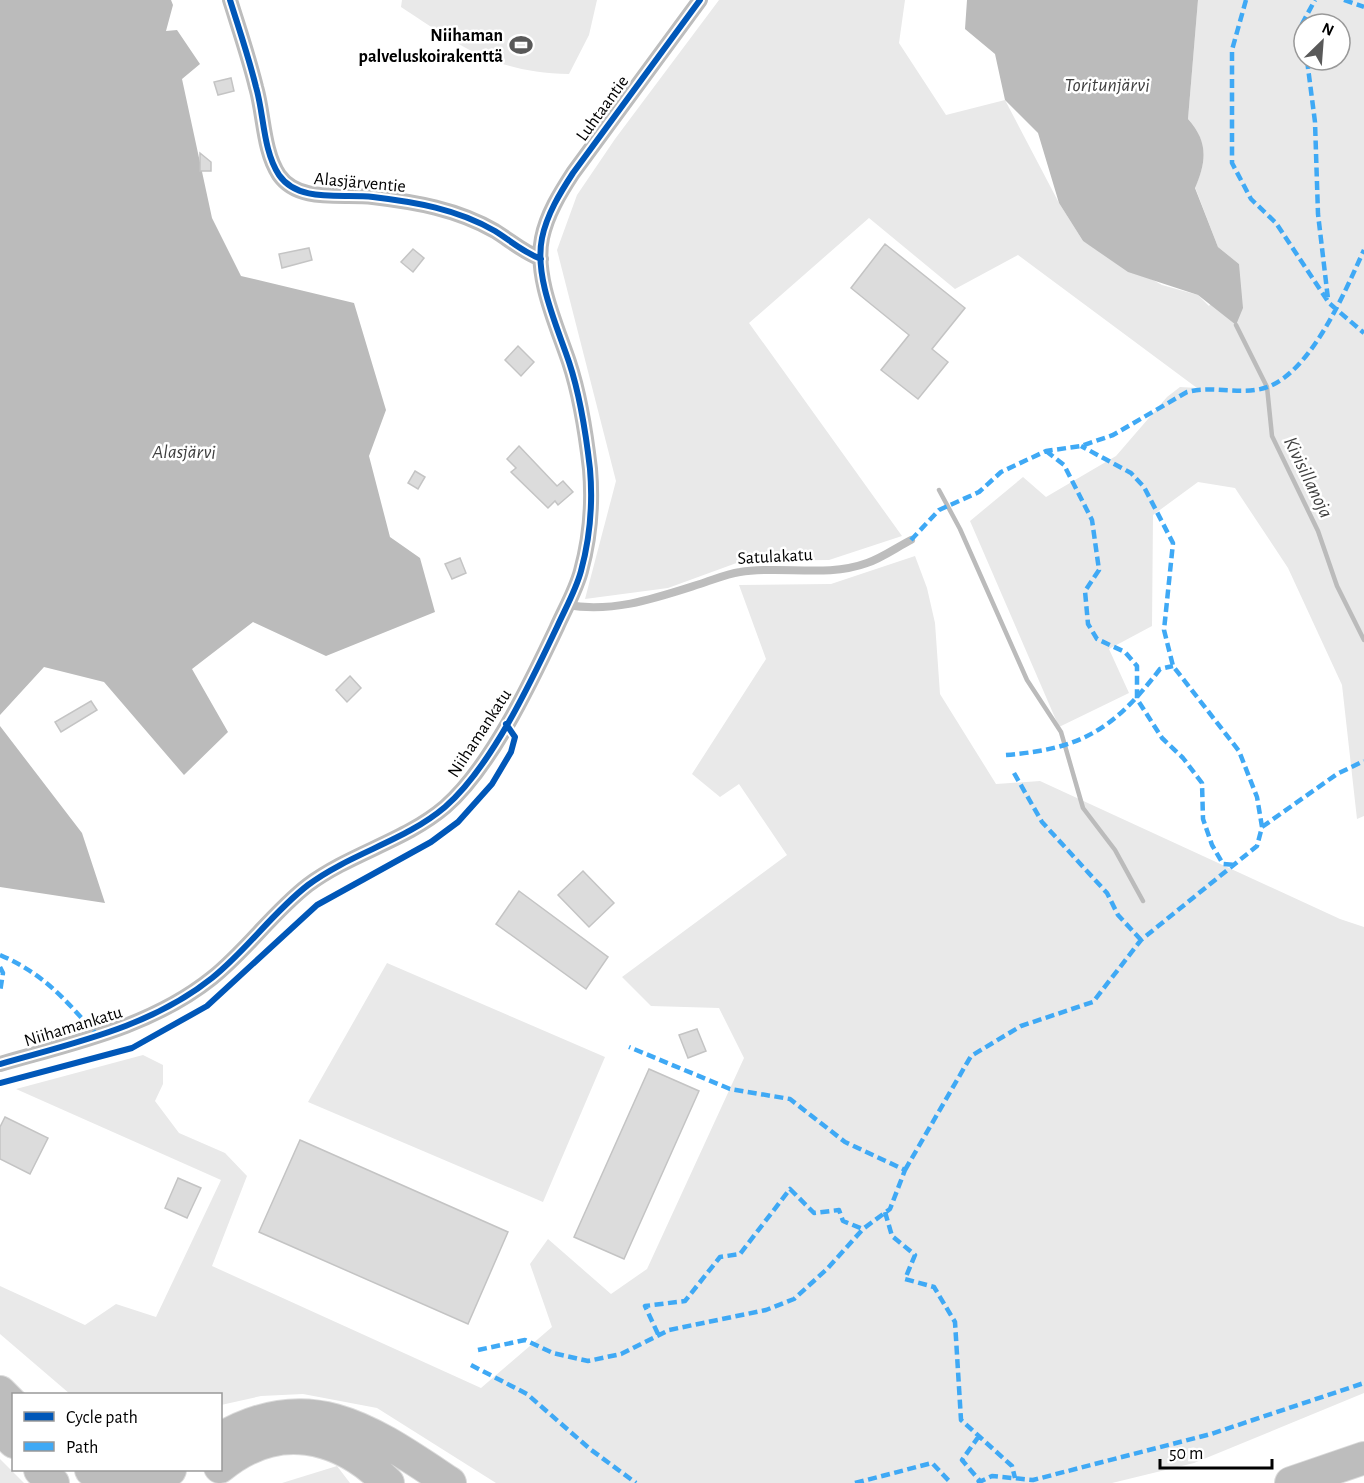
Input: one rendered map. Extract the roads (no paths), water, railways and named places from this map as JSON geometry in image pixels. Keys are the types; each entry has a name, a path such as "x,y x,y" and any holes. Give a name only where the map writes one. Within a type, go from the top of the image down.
{"highway":[{"path":"0,1392 12,1404"},
{"path":"222,1438 237,1429 270,1418 289,1415 330,1417 374,1436 450,1483"},
{"path":"0,1428 12,1440"},
{"path":"222,1466 232,1458 275,1439 300,1437 324,1441 346,1450 371,1466 388,1483"},
{"path":"1291,1483 1364,1458"},
{"path":"41,1471 53,1483"},
{"path":"71,1471 81,1483"},
{"path":"93,1471 108,1478 129,1483 150,1479 168,1471"},
{"path":"176,1483 187,1471"},
{"path":"201,1483 215,1471"}],"street":[{"name":"Alasjärventie","path":"230,0 257,87 271,154 279,175 290,185 318,195 361,195 424,203 445,209 494,230 522,251 541,259"},
{"name":"Luhtaantie","path":"541,240 555,202 573,173 700,0"},
{"name":"Niihamankatu","path":"0,1064 119,1030 174,1002 212,978 310,884 346,861 417,827 445,807 474,773 506,724 539,665 580,575 589,535 590,469 579,404 569,363 548,299 541,259 541,240"}],"lane":[{"name":"Satulakatu","path":"567,605 586,608 618,607 648,601 737,572 759,569 832,570 866,563 911,540"}],"water":[{"name":"Alasjärvi","path":"0,0 171,0 173,5 166,31 177,30 200,64 182,79 212,218 241,276 354,303 386,410 369,456 390,537 420,558 435,612 326,656 253,622 192,669 228,732 184,775 104,682 44,667 0,715"},
{"name":"Toritunjärvi","path":"967,0 1198,0 1188,119 1199,135 1204,152 1202,169 1195,188 1218,247 1239,264 1243,308 1236,325 1198,295 1128,272 1083,241 1059,203 1038,133 1005,100 995,54 965,29"},
{"path":"0,726 82,833 105,903 0,887"}],"waterway":[{"name":"Kivisillanoja","path":"1236,325 1267,387 1272,436 1318,531 1337,586 1364,640"},
{"path":"939,490 960,529 1027,680 1061,732 1083,808 1115,850 1143,901"}],"place":[{"name":"Niihaman palveluskoirakenttä","path":"521,45"}]}
